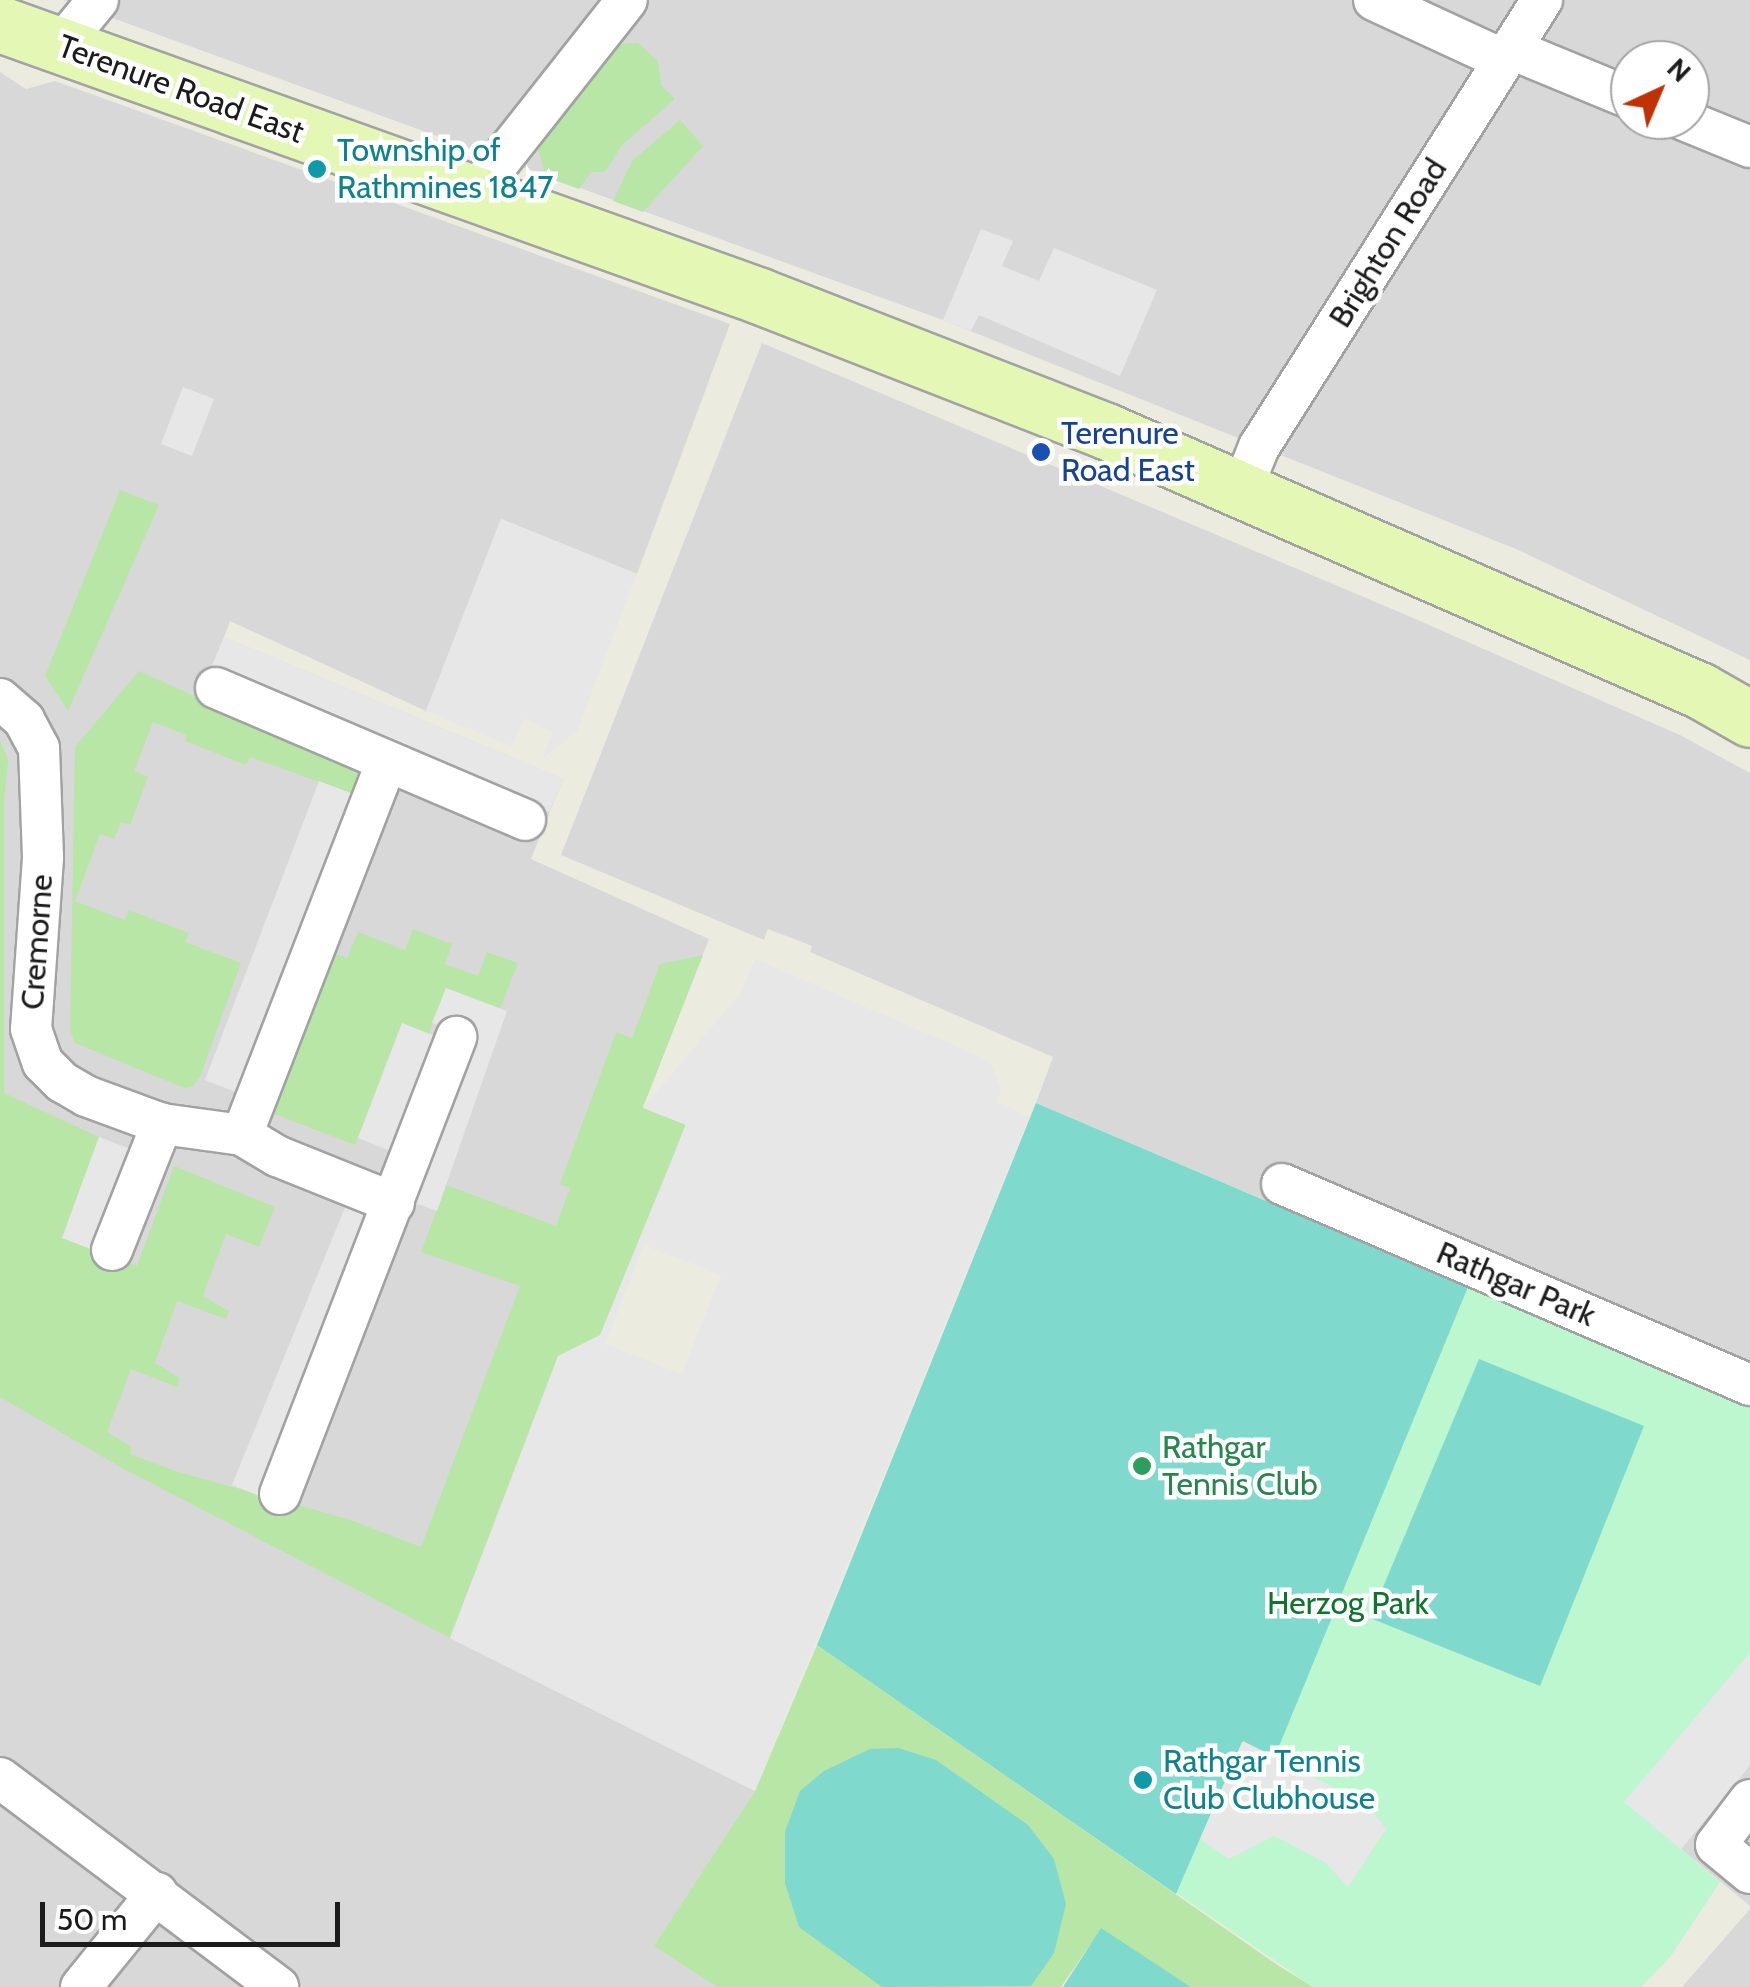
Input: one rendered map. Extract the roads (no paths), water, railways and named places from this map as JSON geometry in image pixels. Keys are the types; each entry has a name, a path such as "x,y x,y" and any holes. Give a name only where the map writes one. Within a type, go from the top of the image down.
{"main road":[{"name":"Terenure Road East","path":"1,28 62,45 814,317 1106,432 1701,691 1750,718"}],"street":[{"path":"62,45 98,0"},
{"path":"472,195 627,0"},
{"path":"1374,0 1508,55 1610,91"},
{"name":"Brighton Road","path":"1241,491 1259,447 1542,0"},
{"path":"1710,131 1750,147"},
{"path":"216,688 526,820"},
{"name":"Cremorne","path":"0,699 24,720 39,748 43,858 31,1029 43,1063 62,1082 86,1096 162,1124 242,1135 277,1156 394,1203"},
{"path":"242,1135 387,762"},
{"path":"280,1494 456,1038"},
{"path":"112,1250 162,1124"},
{"name":"Rathgar Park","path":"1282,1184 1750,1384"},
{"path":"0,1778 278,1987"},
{"path":"1750,1800 1716,1845 1750,1872"},
{"path":"81,1987 157,1893"}],"place":[{"name":"Township of Rathmines 1847","path":"317,169"},
{"name":"Terenure Road East","path":"1041,452"},
{"name":"Rathgar Tennis Club","path":"1142,1466"},
{"name":"Rathgar Tennis Club Clubhouse","path":"1143,1780"}],"park label":[{"name":"Herzog Park","path":"1348,1603"}]}
